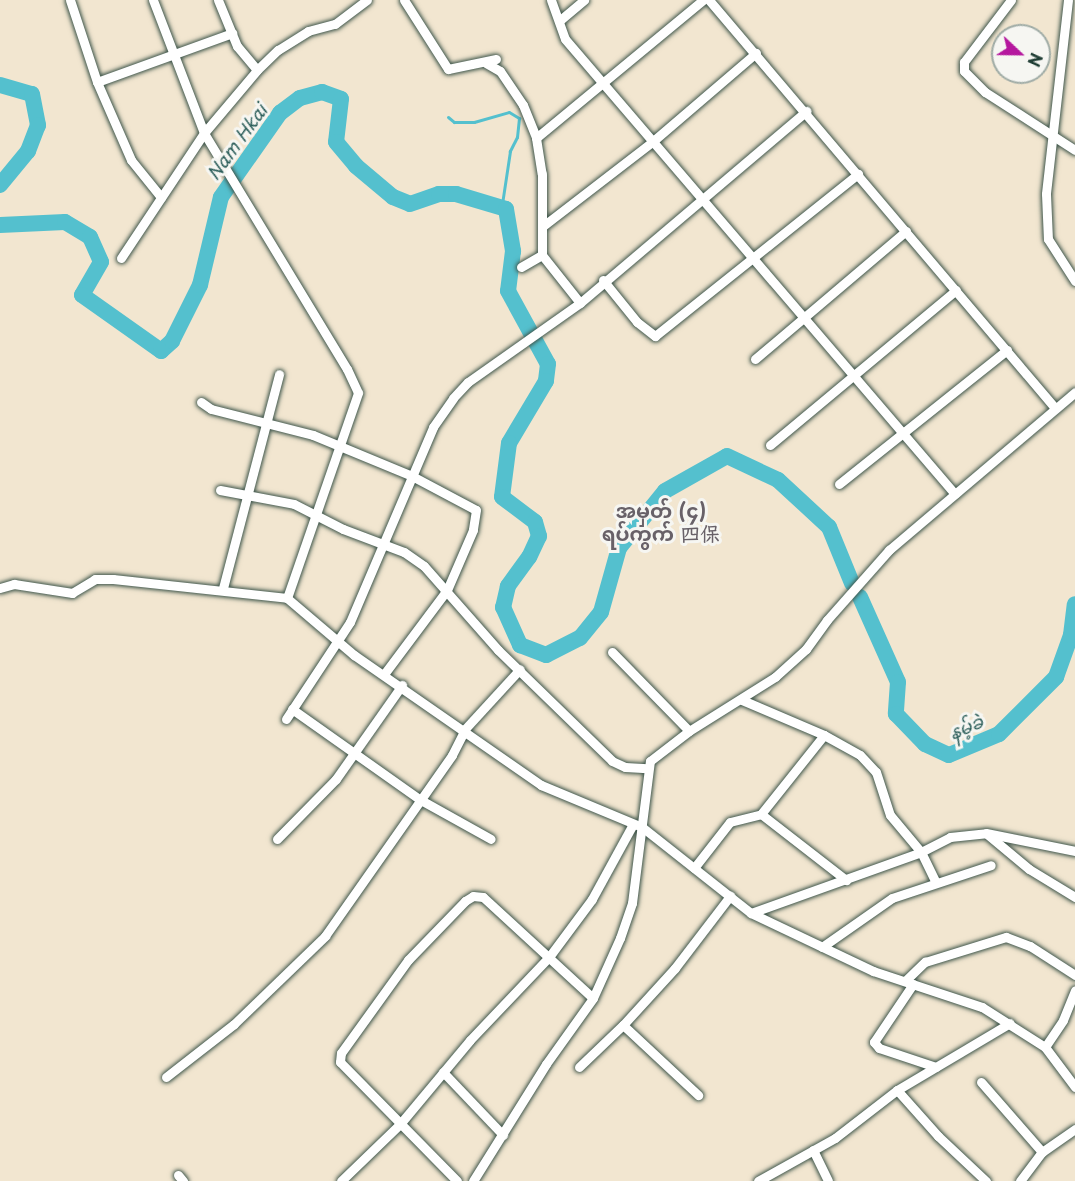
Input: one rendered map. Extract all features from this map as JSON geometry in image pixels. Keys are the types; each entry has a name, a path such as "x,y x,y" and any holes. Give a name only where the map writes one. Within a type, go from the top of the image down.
{"street":[{"path":"70,0 98,82 131,160 161,197"},
{"path":"153,0 172,56 204,133 240,189 357,393 341,447 287,598"},
{"path":"218,0 237,46 257,70"},
{"path":"121,258 204,133 257,70 278,50 308,32 335,24 367,0"},
{"path":"404,0 448,69 486,63 496,59"},
{"path":"551,0 565,39 700,200 955,494"},
{"path":"559,21 584,0"},
{"path":"536,138 703,0"},
{"path":"709,0 806,111 1055,408"},
{"path":"1011,0 964,62 964,71 985,92 1053,138 1075,150"},
{"path":"1068,0 1046,194 1048,239 1075,281"},
{"path":"98,82 232,33"},
{"path":"543,226 652,142 756,53"},
{"path":"486,63 500,71 512,88 536,138 542,174 542,255 580,303"},
{"path":"286,719 338,642 384,544 434,427 453,398 468,382 540,334 580,303 603,280 806,111"},
{"path":"603,280 637,322 655,336 858,174"},
{"path":"755,359 906,231"},
{"path":"520,267 542,255"},
{"path":"770,445 956,290"},
{"path":"839,484 905,435 1007,350"},
{"path":"223,588 245,495 279,374"},
{"path":"473,1181 546,1064 592,998 632,903 638,826 647,768 658,753 742,699 807,649 826,620 889,550 1075,392"},
{"path":"201,402 211,409 266,421 341,447 412,476 476,510 473,530 447,590 385,673"},
{"path":"220,490 294,504 384,544 424,566 520,669 612,761 625,767 647,768"},
{"path":"0,588 14,584 72,593 95,579 192,589 223,588 287,598 338,642 465,729 541,785 638,826 751,913 822,947 909,983 982,1007 1045,1047 1075,1087"},
{"path":"612,652 689,731"},
{"path":"166,1077 234,1024 325,936 418,799 452,755 465,729 520,669"},
{"path":"277,839 336,779 402,685"},
{"path":"742,699 824,735 860,755 876,772 890,814 921,852 935,881"},
{"path":"292,709 418,799 491,839"},
{"path":"694,868 730,822 761,814 824,735"},
{"path":"761,814 846,880"},
{"path":"341,1181 400,1124 443,1072 549,957 592,899 638,826"},
{"path":"986,833 1029,870 1075,897"},
{"path":"751,913 921,852 950,837 986,833 1075,851"},
{"path":"822,947 892,898 935,881 991,865"},
{"path":"457,1181 344,1069 339,1058 408,960 473,896 483,897 592,998"},
{"path":"579,1066 624,1025 675,968 730,896"},
{"path":"936,1066 879,1048 874,1042 909,983 925,962 1006,937 1075,975"},
{"path":"1045,1047 1063,1020 1075,990"},
{"path":"758,1181 813,1150 897,1090 1010,1023"},
{"path":"624,1025 698,1095"},
{"path":"443,1072 502,1135"},
{"path":"981,1082 1042,1152"},
{"path":"897,1090 938,1137 986,1181"},
{"path":"1020,1181 1042,1152 1075,1129"},
{"path":"813,1150 828,1181"}],"waterway":[{"name":"Nam Hkai","path":"0,85 32,94 38,125 28,151 0,185"},
{"name":"Nam Hkai","path":"0,225 65,222 90,237 101,262 82,295 161,351 172,341 200,285 221,197 280,113 300,98 322,92 341,99 336,142 356,166 393,197 410,204 439,194 456,194 506,209 513,251 508,291 548,364 546,381 509,443 502,497 535,522 539,536 529,557 508,586 503,607 520,645 546,655 580,638 601,612 619,548 665,491 727,456 778,480 829,527 852,583"},
{"path":"448,117 454,122 474,122 509,112 519,118 517,137 510,151 502,204"},
{"name":"နမ့်ခဲ","path":"860,597 898,682 896,714 925,744 949,755 999,734 1056,677 1071,635 1075,604"}],"district":[{"name":"အမှတ် (၄) ရပ်ကွက် 四保","path":"661,522"}]}
